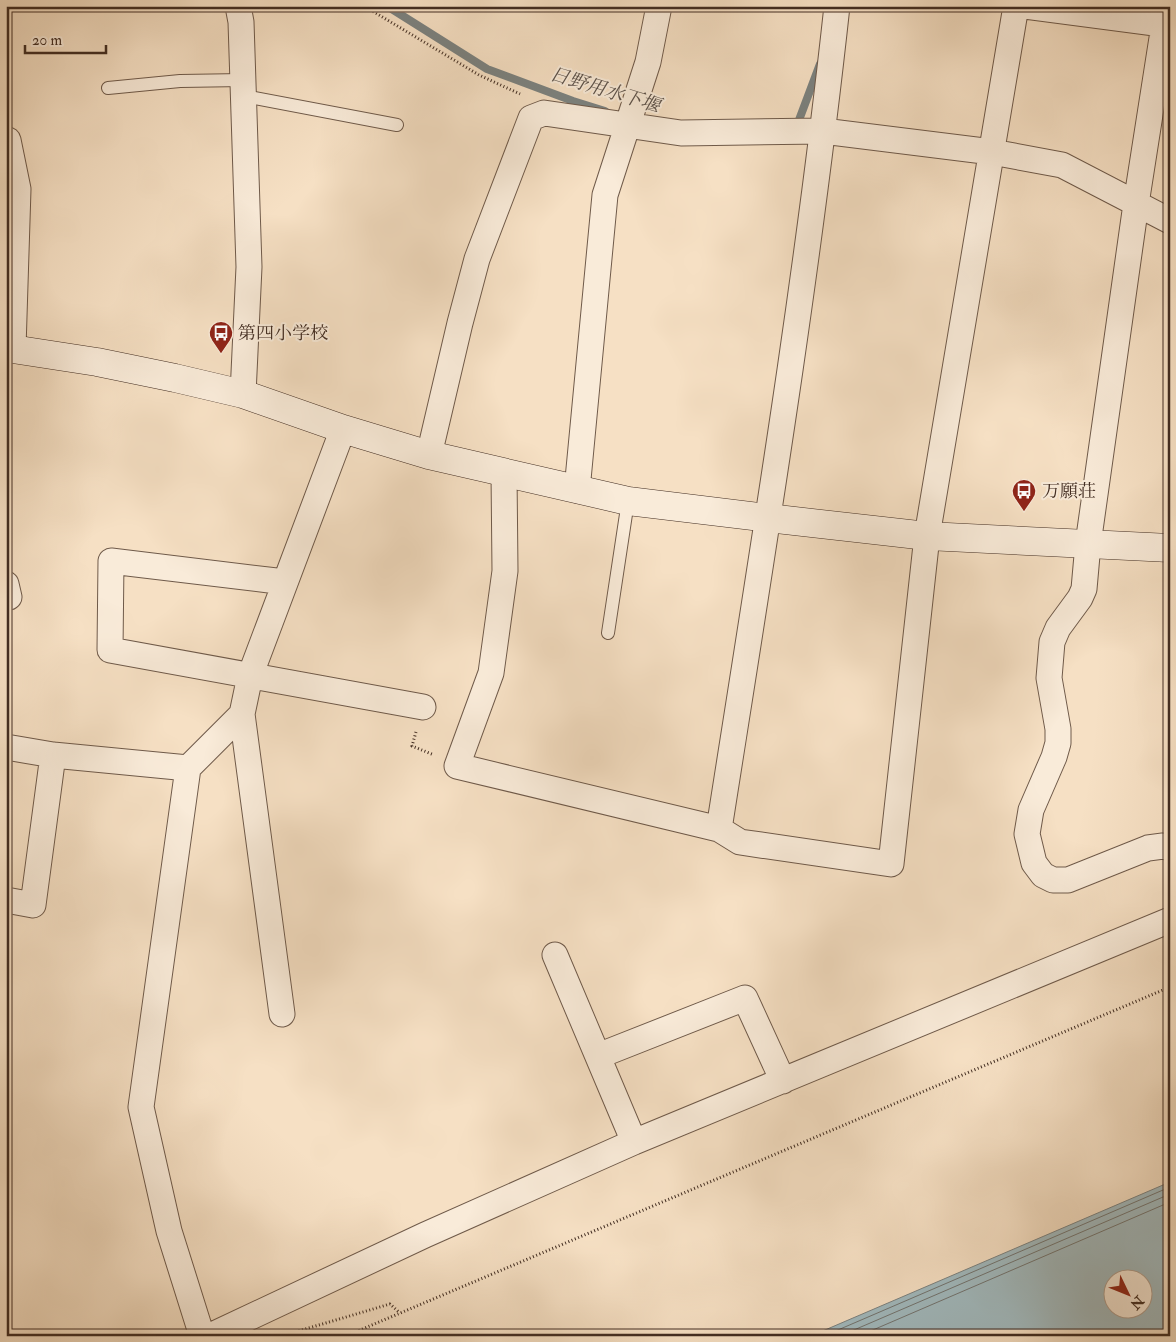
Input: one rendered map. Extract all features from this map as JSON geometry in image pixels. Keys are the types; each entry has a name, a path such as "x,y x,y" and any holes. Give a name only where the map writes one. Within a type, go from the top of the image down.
{"main road":[{"path":"10,348 97,362 243,394 343,429 429,455 628,501 928,536 1170,548"}],"street":[{"path":"238,6 242,22 249,268 243,394"},
{"path":"577,490 605,195 648,62 659,6"},
{"path":"719,829 768,518 823,131 836,6"},
{"path":"504,473 505,571 490,673 457,766 719,829 740,842 891,864 928,536 1016,6"},
{"path":"1025,6 1167,18 1136,204 1088,544 1084,589 1080,598 1058,628 1052,642 1049,678 1058,729 1058,743 1054,757 1031,810 1027,834 1034,863 1043,874 1053,880 1068,880 1148,848 1163,846 1170,848"},
{"path":"429,455 477,259 531,118 544,113 681,133 823,131 992,152 1062,165 1170,221"},
{"path":"6,140 8,140 18,189 10,348"},
{"path":"282,1014 242,714 250,676 343,429"},
{"path":"285,582 111,561 110,650 424,707"},
{"path":"202,1336 169,1231 141,1107 188,768 242,714"},
{"path":"6,747 53,755 188,768"},
{"path":"6,900 33,905 53,755"},
{"path":"210,1336 425,1235 634,1142 1170,920"},
{"path":"555,955 634,1142"},
{"path":"598,1056 745,998 783,1081"}],"lane":[{"path":"108,88 180,81 244,88 397,125"},
{"path":"608,633 628,501"}],"path":[{"path":"364,6 479,76 553,109 544,113"},
{"path":"424,707 412,746 457,766"},
{"path":"346,1336 1170,987"},
{"path":"282,1336 390,1304 400,1313"}],"water":[{"path":"1170,1182 1170,1336 811,1336"}],"waterway":[{"name":"日野用水下堰","path":"387,6 487,69 605,111"},
{"name":"日野用水下堰","path":"796,128 820,64"}],"place":[{"name":"第四小学校","path":"221,354"},
{"name":"万願荘","path":"1024,512"}]}
